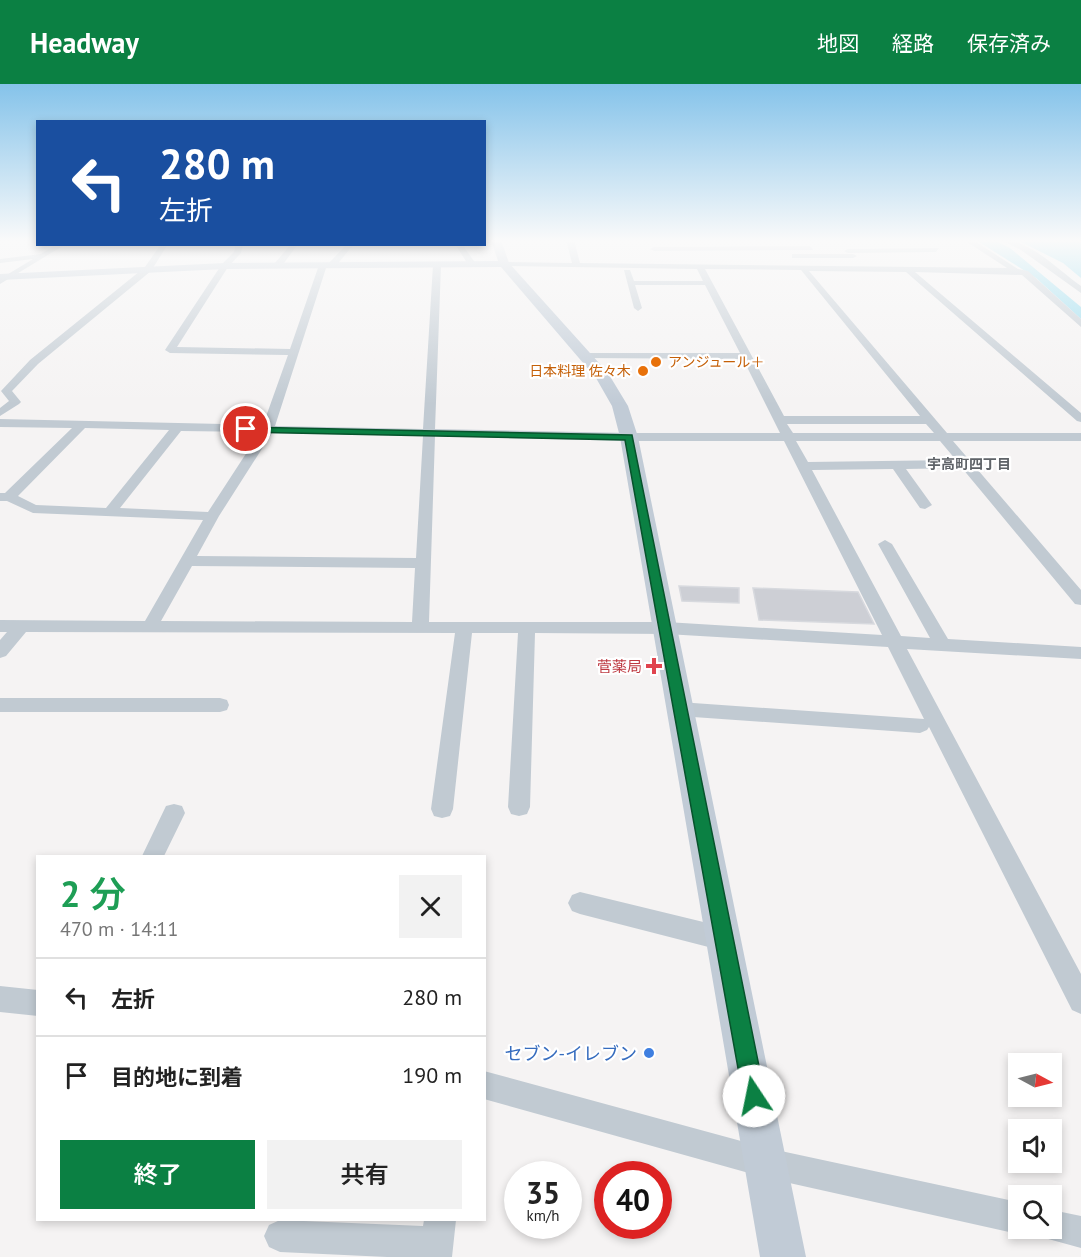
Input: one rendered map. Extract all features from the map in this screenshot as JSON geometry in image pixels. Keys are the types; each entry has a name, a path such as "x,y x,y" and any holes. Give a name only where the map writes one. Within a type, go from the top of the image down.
{"street":[{"path":"0,413 15,402 6,391 34,362 116,295"},
{"path":"206,295 170,350 294,352"},
{"path":"150,626 212,516 268,429 316,295"},
{"path":"420,626 436,295"},
{"path":"535,295 603,376 620,406 629,437 783,1257"},
{"path":"634,295 638,308"},
{"path":"714,295 1081,1001"},
{"path":"825,295 1081,600"},
{"path":"937,295 1081,419"},
{"path":"1049,295 1081,324"},
{"path":"585,356 747,356"},
{"path":"780,420 929,420"},
{"path":"0,423 629,437 1081,437"},
{"path":"82,425 4,497 33,509 212,516"},
{"path":"110,512 178,427"},
{"path":"804,466 968,464"},
{"path":"898,466 925,505"},
{"path":"885,544 943,645"},
{"path":"187,561 423,563"},
{"path":"0,626 666,628 1081,653"},
{"path":"0,652 21,626"},
{"path":"519,807 527,626"},
{"path":"442,809 464,627"},
{"path":"0,705 220,705"},
{"path":"679,709 920,725"},
{"path":"153,855 174,813"},
{"path":"580,903 724,939"},
{"path":"0,999 36,1003"},
{"path":"486,1086 767,1163 1008,1216"},
{"path":"1062,1228 1081,1232"},
{"path":"280,1236 438,1240"}],"water":[{"path":"1054,295 1066,295 1081,307 1081,319"}],"building":[{"path":"679,586 739,588 739,603 682,601"},
{"path":"753,588 858,592 874,624 759,620"}],"place":[{"name":"アンジュール＋","path":"656,362"},
{"name":"日本料理 佐々木","path":"643,371"},
{"name":"菅薬局","path":"654,666"},
{"name":"セブン-イレブン","path":"649,1053"}],"district":[{"name":"宇高町四丁目","path":"969,464"}],"route":[{"path":"246,429 629,437 754,1096"}]}
